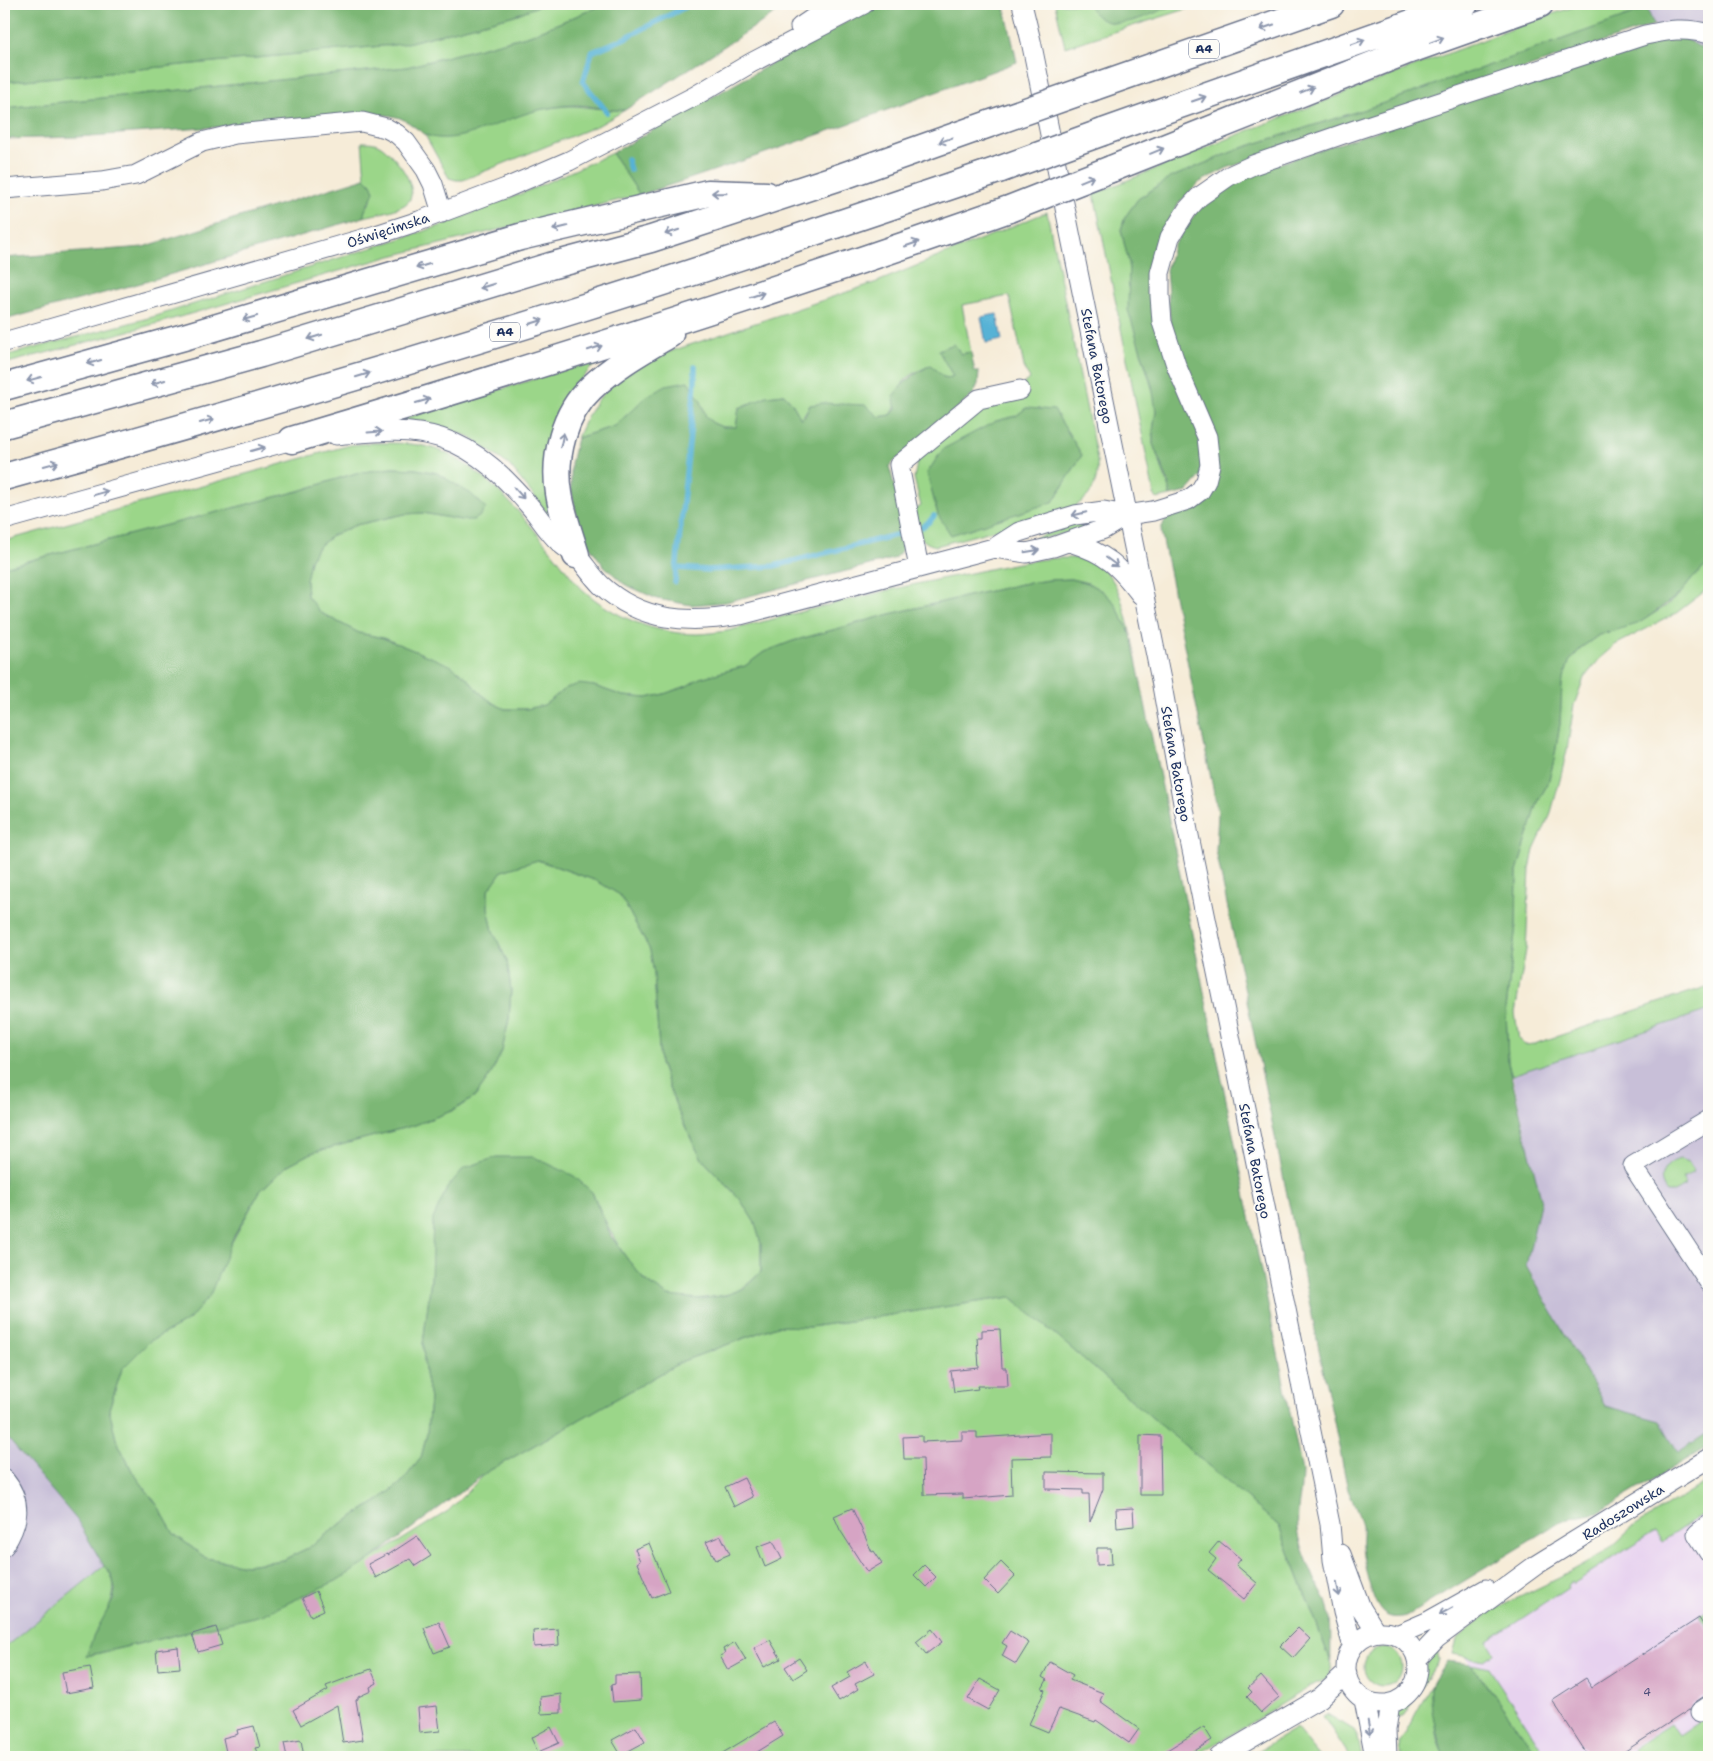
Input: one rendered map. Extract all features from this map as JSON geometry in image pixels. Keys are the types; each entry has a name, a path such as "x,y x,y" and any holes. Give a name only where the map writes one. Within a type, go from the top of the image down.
{"highway":[{"name":"A4","path":"4,425 261,354 550,266 651,239 785,195 1332,4"},
{"name":"A4","path":"4,477 134,442 580,309 1001,169 1465,4"},
{"path":"292,440 494,380 874,257 1009,209 1383,61 1540,4"},
{"path":"4,386 184,337 520,237 708,193 785,195"},
{"path":"576,555 558,493 558,459 564,429 575,409 590,388 623,362 711,310"}],"street":[{"name":"Oświęcimska","path":"751,63 834,4"},
{"name":"Oświęcimska","path":"4,342 367,238 442,213 506,188 614,139 695,96 751,63 864,4"},
{"name":"Stefana Batorego","path":"1022,4 1161,680 1192,851 1330,1524 1333,1560 1352,1647"},
{"path":"4,520 292,440 396,431 418,433 442,438 480,458 496,471 516,489 558,541 576,555 591,574 618,598 654,614 687,620 705,620 740,615 994,548 1020,532 1075,514 1104,511 1127,515 1154,511 1188,500 1200,491 1206,481 1210,466 1207,437 1176,365 1162,322 1160,296 1160,273 1170,237 1187,210 1199,197 1229,176 1254,165 1361,128 1645,36 1673,29 1696,30 1709,34"},
{"path":"4,189 102,181 136,175 202,142 226,136 362,122 386,128 406,142 426,170 433,184 442,213"},
{"path":"919,568 899,465 979,399 1020,390"},
{"path":"994,548 1026,553 1070,542 1113,525 1127,515"},
{"path":"1070,542 1089,548 1113,563 1143,597"},
{"path":"1709,1120 1633,1166 1709,1282"},
{"name":"Radoszowska","path":"1417,1659 1437,1638 1536,1565 1709,1458"},
{"path":"4,1479 14,1499 18,1514 13,1532 4,1546"},
{"name":"Stefana Batorego","path":"1330,1524 1361,1608 1376,1632"},
{"path":"1709,1524 1696,1534 1709,1554"},
{"name":"Radoszowska","path":"1397,1636 1536,1565"},
{"path":"1219,1757 1320,1698 1354,1688 1381,1704 1401,1699 1410,1691 1418,1674 1415,1651 1405,1640 1397,1636 1376,1632 1365,1636 1352,1647 1348,1656 1354,1688 1375,1757"},
{"path":"1387,1757 1386,1730 1390,1703"}],"shaded area":[{"path":"1645,4 1709,4 1709,55 1705,50 1692,42 1654,25"},
{"path":"1709,1010 1709,1432 1678,1452 1660,1421 1605,1406 1526,1265 1541,1199 1512,1075"},
{"path":"4,1434 77,1520 104,1566 48,1616 4,1649"},
{"path":"1709,1496 1709,1757 1539,1757 1461,1650"}],"green space":[{"path":"4,4 543,4 515,15 403,44 4,82"},
{"path":"543,4 605,4 530,35 407,67 4,108 4,82 403,44 515,15"},
{"path":"605,4 790,4 625,110 610,110 578,105 554,107 521,115 479,131 451,138 428,136 402,119 386,115 77,137 4,139 4,108 407,67 530,35"},
{"path":"878,4 1004,4 1017,62 829,131 640,195 612,153"},
{"path":"1055,4 1088,4 1089,7 1168,7 1176,4 1203,4 1065,47"},
{"path":"1088,4 1176,4 1129,22 1116,23 1105,21 1096,15"},
{"path":"1582,4 1662,4 1381,104 1239,149 1170,178 1138,199 1125,217 1121,230 1129,263 1129,284 1134,328 1155,398 1156,411 1153,444 1170,490 1170,496 1157,499 1154,494 1094,194 1247,131 1532,21"},
{"path":"1647,9 1654,25 1227,168 1200,182 1179,203 1166,225 1157,253 1154,283 1203,445 1201,476 1187,492 1170,496 1168,481 1153,444 1156,411 1152,386 1128,310 1129,263 1121,230 1125,217 1138,199 1170,178 1239,149 1381,104"},
{"path":"1682,37 1705,50 1709,55 1709,563 1692,579 1681,593 1647,618 1637,624 1599,635 1582,647 1569,662 1562,684 1560,724 1554,760 1548,783 1538,802 1517,872 1516,925 1506,1009 1508,1063 1541,1199 1526,1266 1605,1406 1660,1421 1678,1452 1709,1432 1709,1446 1598,1513 1574,1517 1559,1523 1407,1616 1391,1617 1382,1612 1374,1599 1363,1553 1362,1526 1348,1490 1216,851 1218,813 1161,531 1168,518 1190,505 1212,482 1171,331 1166,270 1173,246 1199,208 1245,175 1643,42"},
{"path":"569,106 625,110 599,125 463,180 449,178 425,135 436,137 461,134 529,112"},
{"path":"362,142 370,142 381,146 399,164 409,180 411,188 411,196 405,205 364,217 363,213 371,201 371,184 365,178"},
{"path":"612,153 640,195 391,256 159,323 4,364 4,356 156,316 440,226 523,193"},
{"path":"365,178 371,184 374,191 364,217 145,282 4,320 4,258 143,247"},
{"path":"1047,212 1097,460 1095,484 1083,501 1068,510 936,546 925,541 919,533 915,510 921,506 914,478 918,458 980,409 1022,398 1024,383 1030,379 1025,371 1009,296 962,305 971,352 961,354 939,350 953,376 949,378 943,377 931,365 912,375 903,383 891,415 879,417 810,405 801,419 792,403 784,394 767,396 739,408 736,428 722,427 706,418 701,401 688,382 647,396 615,426 577,438 589,413 604,393 619,379 654,357 877,282","holes":["1026,408 1054,411 1082,455 1053,502 938,515 927,473 996,421 1016,416"]},
{"path":"954,344 961,354 971,352 975,372 979,372 978,384 973,395 889,466 907,532 904,547 893,559 726,602 691,605 657,599 624,584 603,565 586,541 578,522 571,488 571,463 577,438 615,426 647,396 666,385 688,381 701,401 706,417 722,427 736,427 739,408 767,396 784,394 792,403 801,419 810,405 822,403 865,405 879,417 891,415 896,409 893,396 905,382 925,368 931,365 943,377 949,378 953,376 938,350"},
{"path":"608,357 591,368 579,382 553,520 509,465 468,436 426,422 395,421"},
{"path":"1026,408 1054,410 1082,455 1053,502 951,535 938,515 927,473 943,449 996,421 1016,416"},
{"path":"372,443 426,446 460,461 475,471 504,496 582,589 621,616 650,627 681,633 701,634 727,631 910,585 1034,560 1072,558 1095,563 1107,573 1121,598 1131,635 1114,602 1102,591 1088,583 1071,579 1049,580 1021,584 894,613 793,641 764,652 745,666 700,678 687,686 664,694 647,698 623,696 594,686 552,700 544,705 527,709 505,709 493,703 479,692 466,677 425,655 383,638 359,633 321,613 307,596 306,581 310,560 318,547 333,535 356,525 405,514 423,513 461,520 451,483 437,473 416,469 392,468 356,473 299,491 4,567 4,541 350,445"},
{"path":"392,468 416,469 437,473 471,494 486,508 479,517 473,520 461,520 423,513 405,514 356,525 333,535 318,547 310,560 306,581 307,596 321,613 359,633 383,638 450,665 466,677 479,692 493,703 505,709 527,709 544,705 566,688 579,684 594,686 623,696 647,698 664,694 687,686 700,678 745,666 764,652 793,641 894,613 1021,584 1071,579 1088,583 1102,591 1114,602 1131,635 1302,1471 1298,1529 1306,1557 1328,1608 1331,1662 1279,1526 1011,1297 810,1327 777,1326 683,1361 487,1472 363,1565 336,1581 262,1615 86,1656 94,1635 113,1600 115,1590 112,1575 104,1566 77,1520 4,1434 4,567 299,491 356,473","holes":["538,860 597,881 620,895 650,950 654,974 660,1063 678,1111 702,1159 740,1199 755,1223 761,1244 761,1272 744,1288 727,1295 699,1299 668,1296 645,1280 628,1260 611,1236 592,1192 574,1176 534,1157 497,1157 464,1168 447,1188 433,1219 431,1280 423,1344 425,1374 430,1399 427,1433 421,1458 401,1483 378,1501 338,1526 308,1548 283,1560 246,1565 206,1558 174,1534 158,1506 132,1471 116,1439 109,1409 122,1369 150,1341 189,1320 210,1295 233,1238 260,1191 288,1165 311,1153 415,1125 454,1110 475,1097 491,1074 502,1051 509,1019 511,990 507,961 493,931 488,908 488,891 502,871"]},
{"path":"1085,520 1099,521 1089,527 1037,540 1035,538"},
{"path":"1709,563 1709,588 1675,614 1615,645 1602,656 1584,678 1574,705 1567,750 1550,816 1534,850 1530,869 1526,950 1515,1013 1519,1040 1525,1045 1534,1044 1709,986 1709,1010 1512,1075 1508,1063 1506,1010 1516,925 1517,872 1538,802 1548,783 1554,760 1560,724 1562,684 1569,662 1582,647 1599,635 1637,624 1666,606"},
{"path":"537,860 597,881 620,895 650,950 654,974 660,1064 678,1111 702,1159 740,1199 755,1223 761,1244 761,1272 742,1288 724,1295 692,1299 666,1295 644,1278 625,1256 617,1244 592,1192 433,1251 423,1344 425,1374 430,1399 427,1433 421,1458 401,1483 378,1501 338,1526 308,1548 283,1560 246,1565 206,1558 174,1534 158,1506 132,1471 116,1439 109,1409 122,1369 150,1341 189,1320 260,1191 288,1165 311,1153 415,1125 454,1110 475,1097 491,1074 502,1051 509,1019 511,990 507,961 493,931 488,908 488,891 502,871"},
{"path":"1680,1159 1688,1162 1694,1172 1682,1178 1686,1185 1674,1192 1667,1192 1662,1182 1663,1172 1670,1164"},
{"path":"1011,1297 1279,1526 1332,1665 1329,1678 1315,1684 1194,1757 4,1757 4,1648 104,1566 111,1576 114,1587 112,1598 87,1656 201,1629 336,1581 448,1511 487,1472 683,1361 777,1326 810,1327"},
{"path":"1709,1480 1709,1509 1662,1542 1655,1531 1573,1584 1571,1582 1567,1585 1568,1588 1488,1641 1495,1653 1484,1660 1453,1654 1457,1639 1493,1610 1561,1577 1607,1551 1631,1529"},
{"path":"1709,1608 1709,1630 1699,1615"},
{"path":"1383,1648 1397,1653 1402,1667 1397,1681 1383,1686 1369,1681 1364,1667 1369,1653"},
{"path":"1437,1648 1439,1660 1404,1715 1393,1721 1401,1706 1419,1688 1424,1676 1424,1668"},
{"path":"1447,1661 1471,1664 1539,1757 1445,1757 1439,1743 1434,1720 1431,1690 1432,1684"},
{"path":"1471,1664 1489,1668 1547,1757 1539,1757"},
{"path":"1431,1686 1436,1732 1445,1757 1401,1757 1400,1742"},
{"path":"1327,1714 1354,1730 1358,1737 1362,1757 1350,1757 1323,1716"},
{"path":"1709,1715 1709,1757 1623,1757 1634,1750 1633,1748 1671,1724 1679,1735"},
{"path":"1296,1728 1320,1757 1248,1757"}],"water":[{"path":"997,314 1002,340 986,343 981,317"}],"building":[{"path":"1000,1329 1002,1368 1007,1368 1008,1386 977,1386 978,1389 954,1392 951,1371 979,1368 977,1337 982,1337 982,1330"},
{"path":"962,1432 977,1432 977,1438 1051,1433 1051,1457 1011,1458 1012,1495 963,1499 963,1494 924,1495 923,1459 904,1459 903,1437 922,1436 922,1442 962,1440"},
{"path":"1140,1435 1160,1436 1161,1495 1140,1495"},
{"path":"1046,1472 1103,1473 1103,1489 1090,1522 1089,1494 1083,1494 1083,1490 1046,1489"},
{"path":"744,1478 753,1497 734,1507 725,1487"},
{"path":"852,1508 872,1552 874,1551 882,1563 867,1572 840,1530 834,1516"},
{"path":"1133,1508 1134,1526 1117,1528 1116,1509"},
{"path":"417,1536 431,1556 415,1566 410,1559 376,1578 368,1564 388,1555"},
{"path":"721,1536 730,1554 716,1560 706,1542"},
{"path":"773,1541 782,1559 765,1567 757,1547"},
{"path":"1219,1541 1241,1559 1236,1565 1257,1583 1244,1599 1208,1570 1216,1559 1209,1553"},
{"path":"649,1543 669,1591 652,1598 637,1563 640,1561 635,1549"},
{"path":"1097,1548 1111,1548 1112,1564 1097,1565"},
{"path":"1001,1562 1015,1576 998,1594 984,1580"},
{"path":"924,1565 936,1577 926,1587 914,1575"},
{"path":"316,1591 324,1610 311,1616 302,1598"},
{"path":"1699,1618 1709,1634 1709,1695 1694,1703 1689,1710 1616,1757 1589,1757 1552,1700 1586,1678 1592,1687"},
{"path":"439,1622 450,1647 434,1653 424,1628"},
{"path":"216,1627 222,1645 198,1652 192,1634"},
{"path":"1298,1628 1310,1639 1293,1658 1280,1646"},
{"path":"558,1629 559,1645 534,1647 533,1631"},
{"path":"932,1629 942,1642 926,1654 916,1642"},
{"path":"1010,1631 1029,1643 1016,1664 1002,1656 1007,1646 1002,1643"},
{"path":"770,1640 781,1659 764,1667 754,1648"},
{"path":"735,1642 746,1660 728,1670 720,1656 725,1653 723,1649"},
{"path":"178,1647 180,1668 158,1670 156,1650"},
{"path":"799,1658 807,1670 793,1679 785,1667"},
{"path":"866,1661 874,1674 855,1684 858,1689 839,1701 831,1688 850,1677 847,1672"},
{"path":"1050,1662 1073,1675 1070,1680 1103,1693 1100,1701 1139,1729 1129,1743 1096,1720 1095,1722 1059,1709 1048,1732 1029,1724 1045,1690 1042,1689 1047,1680 1042,1677"},
{"path":"90,1667 94,1688 66,1693 62,1672"},
{"path":"371,1669 377,1683 370,1687 371,1691 358,1697 356,1700 363,1740 343,1743 337,1705 301,1725 293,1710 328,1690 326,1686"},
{"path":"640,1674 641,1700 613,1702 611,1685 615,1684 615,1675"},
{"path":"1261,1676 1279,1697 1261,1713 1247,1697 1252,1692 1248,1688"},
{"path":"980,1679 1000,1690 988,1710 968,1699"},
{"path":"561,1694 561,1713 541,1714 540,1697"},
{"path":"437,1706 440,1731 420,1733 418,1708"},
{"path":"774,1722 783,1736 749,1757 716,1757"},
{"path":"254,1726 260,1747 255,1748 257,1752 240,1757 227,1757 223,1738 238,1734 237,1730"},
{"path":"551,1727 559,1743 538,1752 531,1738"},
{"path":"636,1727 645,1742 621,1755 612,1740"},
{"path":"1204,1727 1212,1740 1185,1757 1156,1757"},
{"path":"301,1740 304,1757 287,1757 284,1743"}],"waterway":[{"path":"607,112 583,82 592,52 623,39 691,4"},
{"path":"627,159 630,170"},
{"path":"675,582 693,404 695,366"},
{"path":"922,527 934,516"},
{"path":"676,568 708,570 774,566 900,534"}]}
